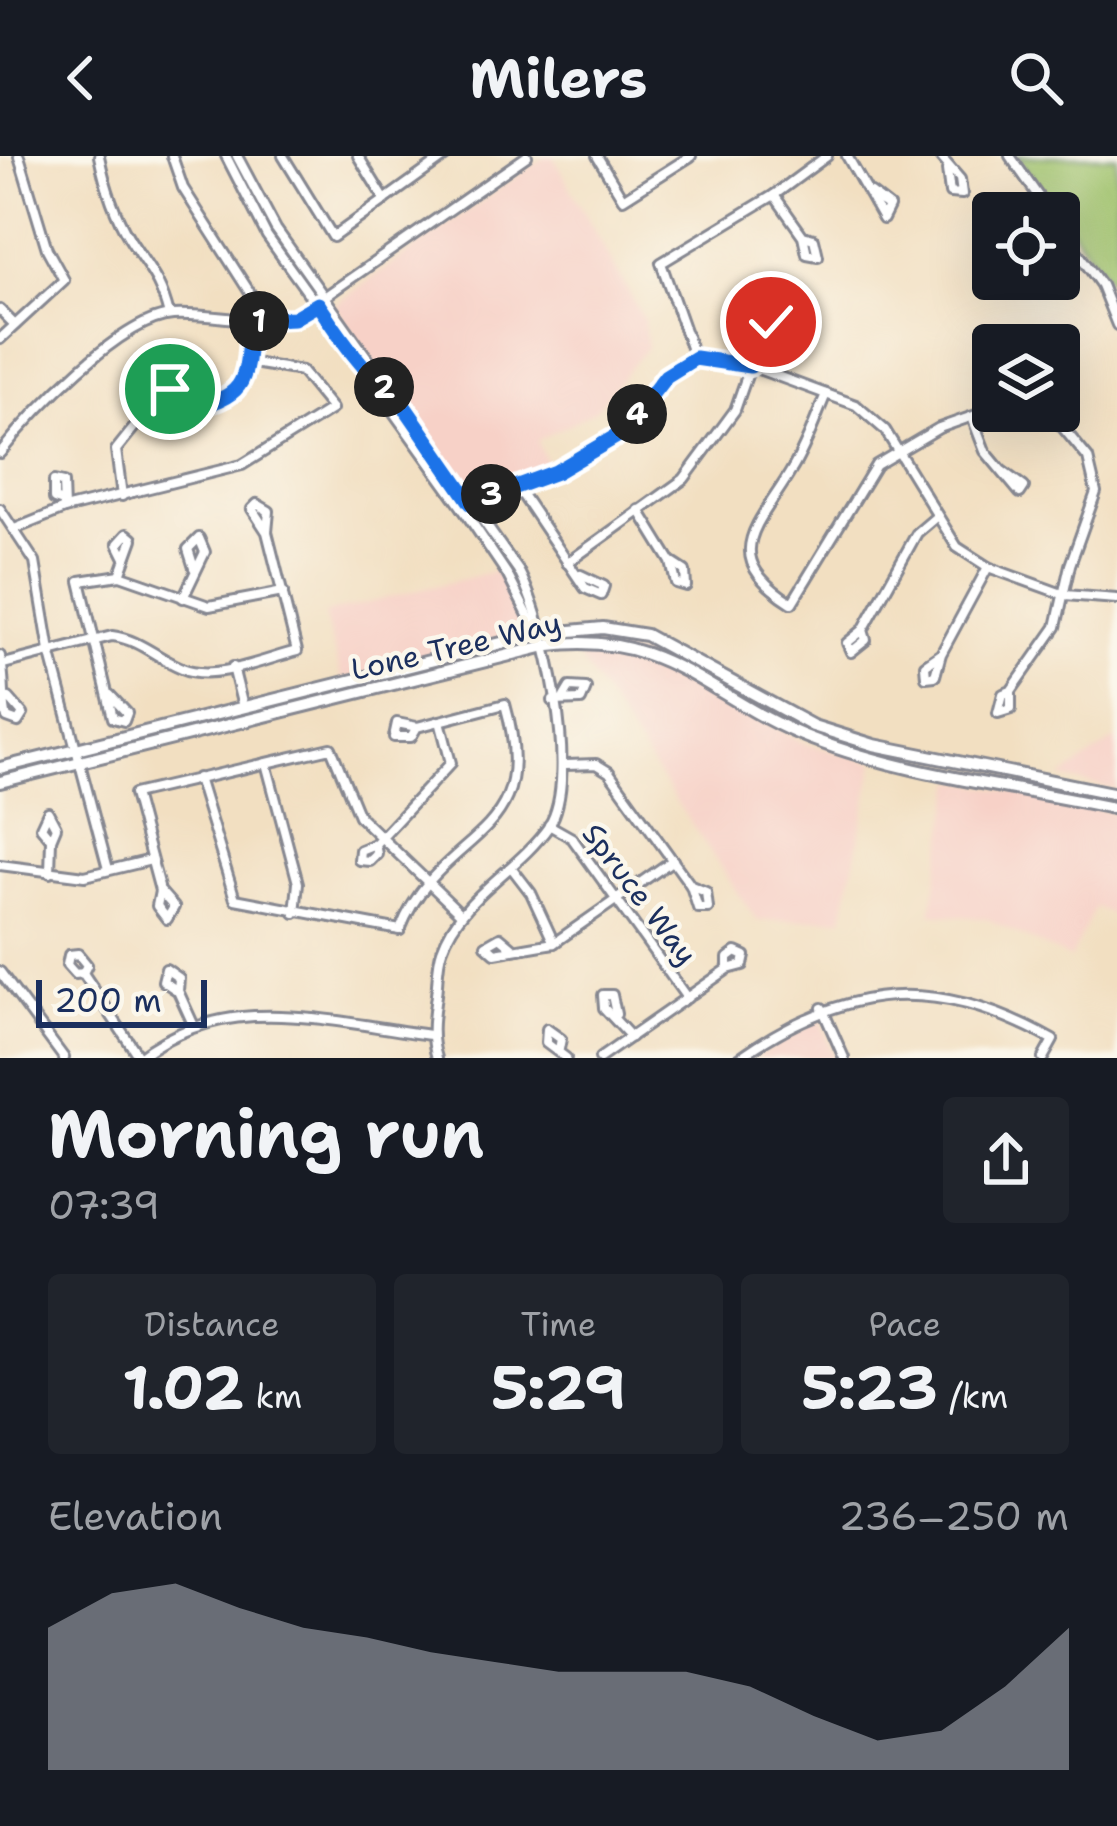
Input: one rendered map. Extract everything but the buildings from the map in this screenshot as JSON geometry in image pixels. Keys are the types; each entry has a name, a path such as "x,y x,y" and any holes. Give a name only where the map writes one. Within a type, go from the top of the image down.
{"main road":[{"name":"Lone Tree Way","path":"0,782 244,708 391,671 602,628 646,635 813,726 874,746 1117,794"},
{"name":"Lone Tree Way","path":"0,768 80,756 341,698 540,641 605,642 644,649 810,739 881,760 1117,809"},
{"path":"341,698 384,682 391,671"}],"street":[{"path":"0,340 64,280 47,249 19,156"},
{"path":"99,156 107,193 130,240 160,279 169,315"},
{"path":"122,496 116,450 136,424 232,397 241,388 247,362 252,296 183,188 172,156"},
{"path":"226,156 267,236 393,390 467,506"},
{"path":"237,156 351,352 530,592 566,765 550,825 460,913 441,952 431,1035 437,1058"},
{"path":"283,156 333,238 441,157"},
{"path":"358,156 385,200"},
{"path":"0,453 112,344 169,315 294,318 527,156"},
{"path":"597,156 623,199 685,158"},
{"path":"695,358 662,262 774,195 827,156"},
{"path":"847,156 871,193"},
{"path":"940,156 947,170"},
{"path":"1010,156 1035,192"},
{"path":"774,195 803,236"},
{"path":"1080,256 1101,285 1117,325"},
{"path":"0,310 15,325"},
{"path":"567,563 684,479 720,436 763,330"},
{"path":"351,352 384,388 393,390"},
{"path":"467,506 556,472 622,433 666,376 695,358 750,366 856,405 899,451 957,547 988,567 1065,596 1117,599"},
{"path":"17,528 63,506 122,496 270,453 332,410 302,371 247,362"},
{"path":"826,394 805,447 756,519 752,536 751,557 763,579 792,603 875,464 972,417"},
{"path":"978,432 985,451 1002,471"},
{"path":"1011,691 1056,627 1070,566 1092,517 1096,473 1064,432"},
{"path":"515,484 567,563 581,575"},
{"path":"0,509 17,528 34,562 50,651 108,869"},
{"path":"639,510 671,562"},
{"path":"862,630 917,533 937,516"},
{"path":"9,698 1,662 95,642 127,638 186,671 233,667 297,651 267,532"},
{"path":"121,574 125,558"},
{"path":"941,654 988,567"},
{"path":"183,598 194,568"},
{"path":"110,694 80,581 121,574 208,606 284,592"},
{"path":"233,667 244,708"},
{"path":"553,700 564,697"},
{"path":"198,778 235,899 400,930 410,906 497,816 512,792 517,768 505,704 417,727"},
{"path":"377,842 451,763 440,721"},
{"path":"160,891 134,794 331,748 359,816 377,842 460,913"},
{"path":"266,763 298,883 295,913"},
{"path":"566,765 596,764 609,772 691,886"},
{"name":"Spruce Way","path":"550,825 572,838 687,998"},
{"path":"50,838 50,873"},
{"path":"0,865 85,876 151,860"},
{"path":"513,948 554,943 673,860"},
{"path":"511,867 531,893 554,943"},
{"path":"600,1058 728,969"},
{"path":"0,971 64,1058"},
{"path":"83,973 139,1057 193,1024 224,1015 282,1016 431,1035"},
{"path":"178,992 193,1024"},
{"path":"739,1058 822,1008 892,996 970,1000 1053,1040 1043,1058"},
{"path":"822,1008 844,1058"},
{"path":"616,1014 631,1036"},
{"path":"559,1049 566,1058"}],"shaded area":[{"path":"546,156 553,156 644,320 647,347 594,411 537,441 548,465 466,497 334,305"},
{"path":"499,570 526,634 342,680 324,614"},
{"path":"570,645 601,646 654,660 806,744 875,762 843,918 757,921"},
{"path":"1117,738 1117,790 1061,778"},
{"path":"955,780 1117,813 1117,918 1095,907 1070,959 987,919 931,913"},
{"path":"820,1018 834,1058 756,1058"}],"green space":[{"path":"1016,156 1117,156 1117,297 1080,242 1080,192 1043,192"}],"route":[{"path":"170,389 171,399 184,410 232,397 241,388 250,320 294,318 318,304 351,352 365,361 384,388 393,390 471,503 556,472 622,433 666,376 695,358 750,366 763,330 771,322"}]}
